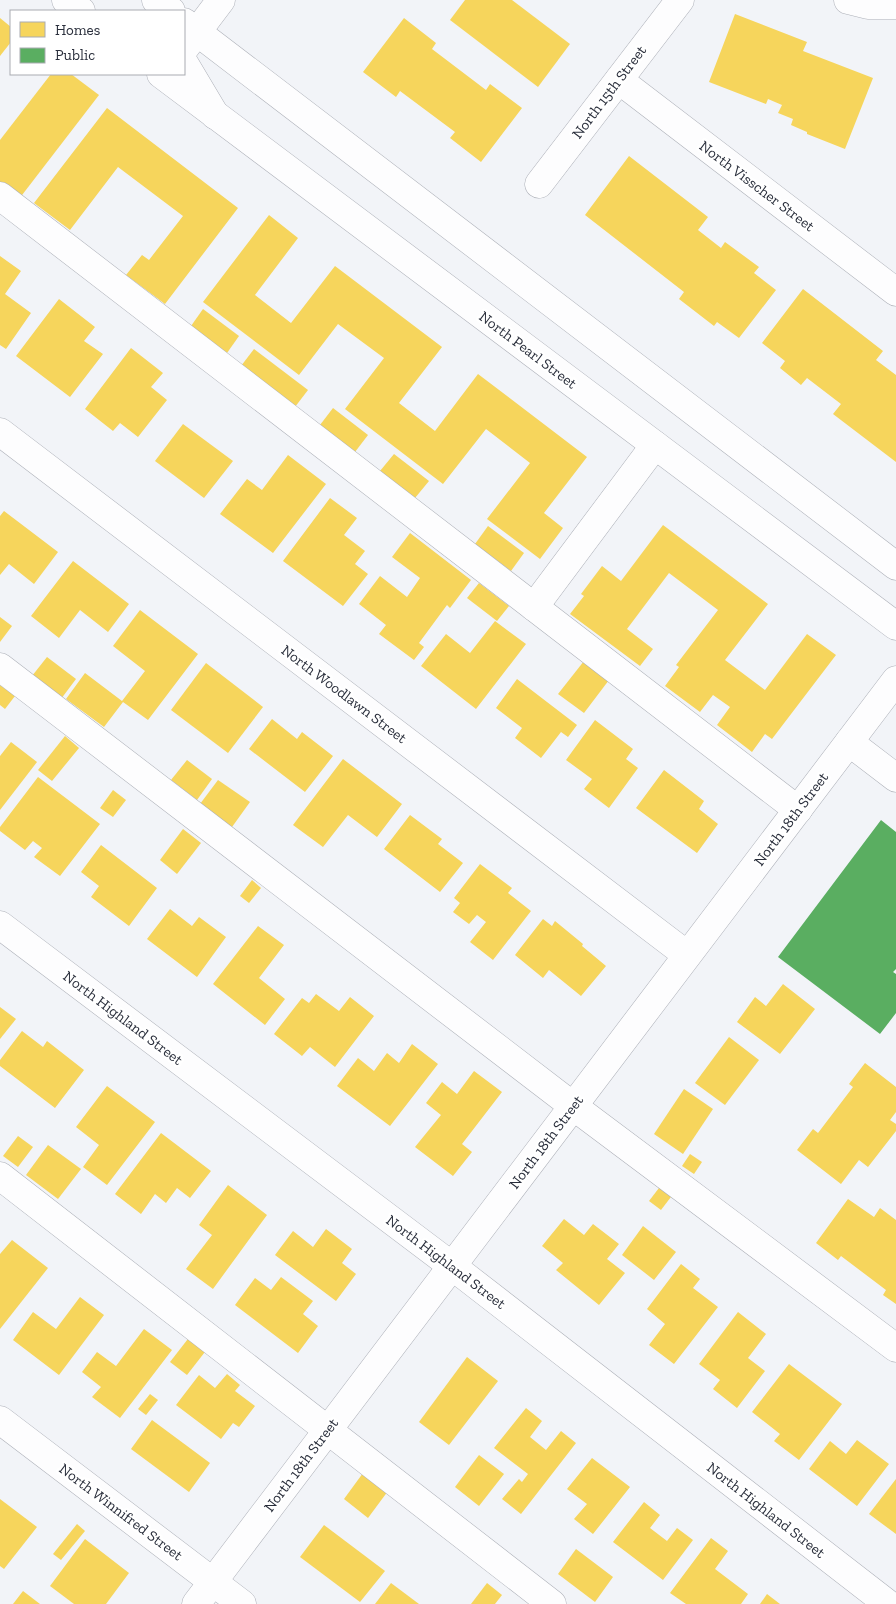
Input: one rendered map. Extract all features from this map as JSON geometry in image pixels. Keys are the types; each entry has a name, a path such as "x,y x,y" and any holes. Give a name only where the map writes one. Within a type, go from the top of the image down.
{"street":[{"path":"185,13 221,0"},
{"name":"North 15th Street","path":"539,184 680,0"},
{"path":"848,0 868,5 893,3"},
{"path":"185,26 896,566"},
{"path":"185,65 216,116"},
{"name":"North Pearl Street","path":"162,75 896,626"},
{"name":"North Visscher Street","path":"618,80 896,292"},
{"path":"0,196 798,810"},
{"name":"North Woodlawn Street","path":"0,432 687,955"},
{"path":"534,607 655,445"},
{"path":"0,667 573,1106 896,1348"},
{"name":"North 18th Street","path":"196,1604 896,680"},
{"path":"849,742 896,778"},
{"name":"North Highland Street","path":"0,925 452,1266 888,1604"},
{"path":"0,1176 552,1604"},
{"name":"North Winnifred Street","path":"0,1420 242,1604"}],"building: Homes":[{"path":"465,0 512,0 570,44 538,87 450,20"},
{"path":"735,14 807,42 803,51 873,78 845,149 807,134 807,132 791,125 793,119 778,113 782,105 768,99 766,104 709,82"},
{"path":"0,18 10,26 10,43 0,56"},
{"path":"404,18 436,43 432,49 486,90 490,84 522,108 481,162 450,138 455,132 400,91 396,97 363,72"},
{"path":"50,75 72,75 99,95 19,199 0,184 0,140"},
{"path":"107,108 238,208 165,304 126,275 142,255 149,260 183,216 118,167 70,230 34,203"},
{"path":"629,156 708,217 698,230 721,248 725,242 759,267 754,273 776,290 739,338 717,322 714,326 679,299 684,292 585,215"},
{"path":"269,215 298,238 255,295 291,323 335,266 442,347 399,403 435,431 478,374 587,457 544,513 563,528 540,559 487,519 530,463 486,429 443,484 345,409 384,358 338,324 299,375 203,302"},
{"path":"0,256 21,271 5,294 31,313 6,349 0,345"},
{"path":"803,289 883,351 876,360 896,375 896,462 833,414 841,404 807,378 801,385 780,368 785,361 762,343"},
{"path":"59,299 95,327 84,341 103,354 70,397 16,356"},
{"path":"203,309 239,336 227,353 191,326"},
{"path":"131,348 163,373 151,387 167,400 138,437 120,423 113,431 85,409"},
{"path":"254,349 308,390 295,407 241,366"},
{"path":"333,408 368,435 355,452 320,425"},
{"path":"183,424 233,461 204,498 155,461"},
{"path":"394,454 429,481 415,498 380,471"},
{"path":"288,455 326,484 273,553 220,514 247,479 262,490"},
{"path":"330,498 357,518 344,535 365,551 355,564 368,574 343,606 283,561"},
{"path":"4,511 58,552 34,584 9,564 0,575 0,516"},
{"path":"663,525 768,604 725,660 765,690 807,634 836,655 772,739 765,734 752,752 717,725 730,707 713,695 700,712 665,686 679,667 676,665 718,610 669,573 627,629 653,649 640,666 570,614 584,596 581,594 602,566 621,581"},
{"path":"488,526 524,553 511,571 475,544"},
{"path":"410,533 471,580 450,608 447,605 419,643 424,647 414,660 379,634 386,625 359,604 380,576 407,597 420,578 392,557"},
{"path":"73,561 129,604 108,632 80,610 59,638 31,616"},
{"path":"479,583 509,606 497,621 467,598"},
{"path":"140,610 198,654 148,720 123,702 104,727 66,699 85,673 122,701 145,671 113,646"},
{"path":"0,617 12,626 0,642"},
{"path":"495,621 526,644 476,709 421,666 446,634 470,653"},
{"path":"47,657 76,679 61,699 32,676"},
{"path":"584,661 609,680 584,713 558,694"},
{"path":"206,663 263,707 228,753 171,710"},
{"path":"517,679 577,725 568,737 561,732 541,758 515,738 522,728 496,708"},
{"path":"0,685 15,696 5,709 0,705"},
{"path":"272,719 297,739 302,732 333,756 305,792 249,749"},
{"path":"595,720 633,749 626,759 638,768 609,808 584,789 592,779 566,760"},
{"path":"65,736 79,748 52,781 38,770"},
{"path":"11,742 37,762 0,810 0,756"},
{"path":"343,759 402,804 377,837 348,815 323,847 293,825"},
{"path":"187,760 212,779 197,800 171,780"},
{"path":"664,770 704,801 699,809 718,824 697,853 636,808"},
{"path":"38,777 100,824 60,876 34,857 42,848 33,841 25,850 0,831 0,827"},
{"path":"218,780 250,802 232,827 200,804"},
{"path":"113,790 126,800 113,817 100,808"},
{"path":"410,815 442,839 438,844 463,863 440,892 384,849"},
{"path":"183,829 201,843 177,874 160,860"},
{"path":"101,845 157,888 129,926 91,897 99,886 81,872"},
{"path":"480,864 512,888 508,893 531,911 493,960 470,942 486,922 477,915 469,924 453,912 460,903 454,898"},
{"path":"252,880 261,888 249,903 240,896"},
{"path":"170,909 192,926 199,917 226,937 197,977 147,939"},
{"path":"543,919 552,926 555,921 606,966 581,996 549,970 543,978 515,955"},
{"path":"258,926 284,945 259,978 285,999 265,1025 213,984"},
{"path":"783,984 815,1009 780,1054 737,1022 755,997 766,1006"},
{"path":"316,994 339,1011 350,997 374,1016 335,1067 310,1047 302,1056 274,1034 302,998 309,1003"},
{"path":"0,1007 16,1019 0,1039"},
{"path":"22,1031 43,1047 47,1041 84,1070 55,1108 0,1066 0,1060"},
{"path":"729,1037 759,1060 725,1105 695,1083"},
{"path":"412,1044 438,1064 390,1126 337,1086 358,1058 374,1071 387,1053 399,1063"},
{"path":"865,1063 896,1087 896,1112 890,1120 896,1124 896,1131 868,1167 859,1160 841,1184 797,1150 813,1129 818,1133 853,1087 849,1084"},
{"path":"474,1071 502,1092 462,1144 472,1152 453,1176 415,1147 441,1115 426,1103 442,1082 457,1094"},
{"path":"107,1086 155,1122 107,1185 83,1167 99,1145 76,1127"},
{"path":"684,1089 713,1109 683,1154 654,1134"},
{"path":"161,1133 211,1171 190,1198 177,1188 166,1203 155,1194 141,1214 115,1194"},
{"path":"18,1136 33,1147 18,1167 3,1156"},
{"path":"48,1145 81,1169 58,1199 26,1175"},
{"path":"690,1154 702,1162 694,1174 682,1166"},
{"path":"662,1184 674,1193 661,1210 649,1201"},
{"path":"228,1185 267,1215 213,1289 186,1269 212,1235 199,1225"},
{"path":"848,1199 874,1217 880,1208 896,1220 896,1304 883,1295 886,1290 841,1256 838,1260 816,1243"},
{"path":"564,1219 584,1235 593,1224 619,1244 607,1259 625,1273 599,1305 556,1270 563,1263 542,1246"},
{"path":"643,1226 676,1252 654,1280 622,1255"},
{"path":"326,1229 352,1249 342,1263 356,1274 336,1301 275,1255 293,1231 313,1247"},
{"path":"12,1240 48,1268 0,1329 0,1254"},
{"path":"681,1264 700,1279 693,1288 718,1307 674,1364 649,1345 665,1324 647,1309"},
{"path":"281,1277 313,1301 303,1314 318,1326 298,1353 235,1305 255,1278 271,1290"},
{"path":"80,1297 104,1315 59,1375 13,1340 33,1312 56,1329"},
{"path":"738,1312 766,1334 748,1358 765,1371 737,1408 713,1389 720,1380 699,1364"},
{"path":"144,1329 172,1350 120,1418 92,1397 101,1387 82,1372 97,1352 116,1366"},
{"path":"191,1335 208,1348 187,1375 170,1362"},
{"path":"467,1357 498,1381 449,1445 419,1422"},
{"path":"789,1364 842,1404 799,1460 774,1441 780,1434 752,1412"},
{"path":"227,1374 240,1385 235,1391 255,1406 239,1427 233,1423 221,1439 176,1405 199,1375 215,1388"},
{"path":"150,1394 158,1400 146,1415 138,1409"},
{"path":"526,1408 542,1421 530,1437 546,1450 561,1431 576,1443 521,1514 502,1499 519,1479 522,1482 528,1474 494,1448"},
{"path":"152,1420 210,1463 189,1492 131,1449"},
{"path":"857,1440 889,1464 857,1506 809,1469 830,1441 846,1454"},
{"path":"479,1455 504,1474 479,1506 455,1487"},
{"path":"592,1458 630,1487 593,1534 574,1519 587,1504 567,1489"},
{"path":"363,1473 388,1491 368,1518 344,1499"},
{"path":"896,1479 896,1534 869,1514"},
{"path":"0,1499 37,1527 4,1569 0,1566"},
{"path":"644,1502 660,1515 650,1528 667,1541 677,1528 693,1540 663,1580 613,1542"},
{"path":"77,1524 85,1531 61,1560 53,1554"},
{"path":"324,1525 385,1571 360,1602 300,1557"},
{"path":"711,1538 728,1551 715,1569 748,1594 741,1604 686,1604 670,1593"},
{"path":"85,1539 129,1573 106,1604 74,1604 50,1586"},
{"path":"576,1549 613,1577 595,1602 558,1574"},
{"path":"391,1583 419,1604 375,1604"},
{"path":"487,1583 502,1595 495,1604 471,1604"},
{"path":"23,1591 40,1604 13,1604"},
{"path":"767,1594 780,1604 760,1604"}],"building: Public":[{"path":"881,820 896,832 896,969 893,972 896,974 896,1013 880,1034 778,957"}]}
